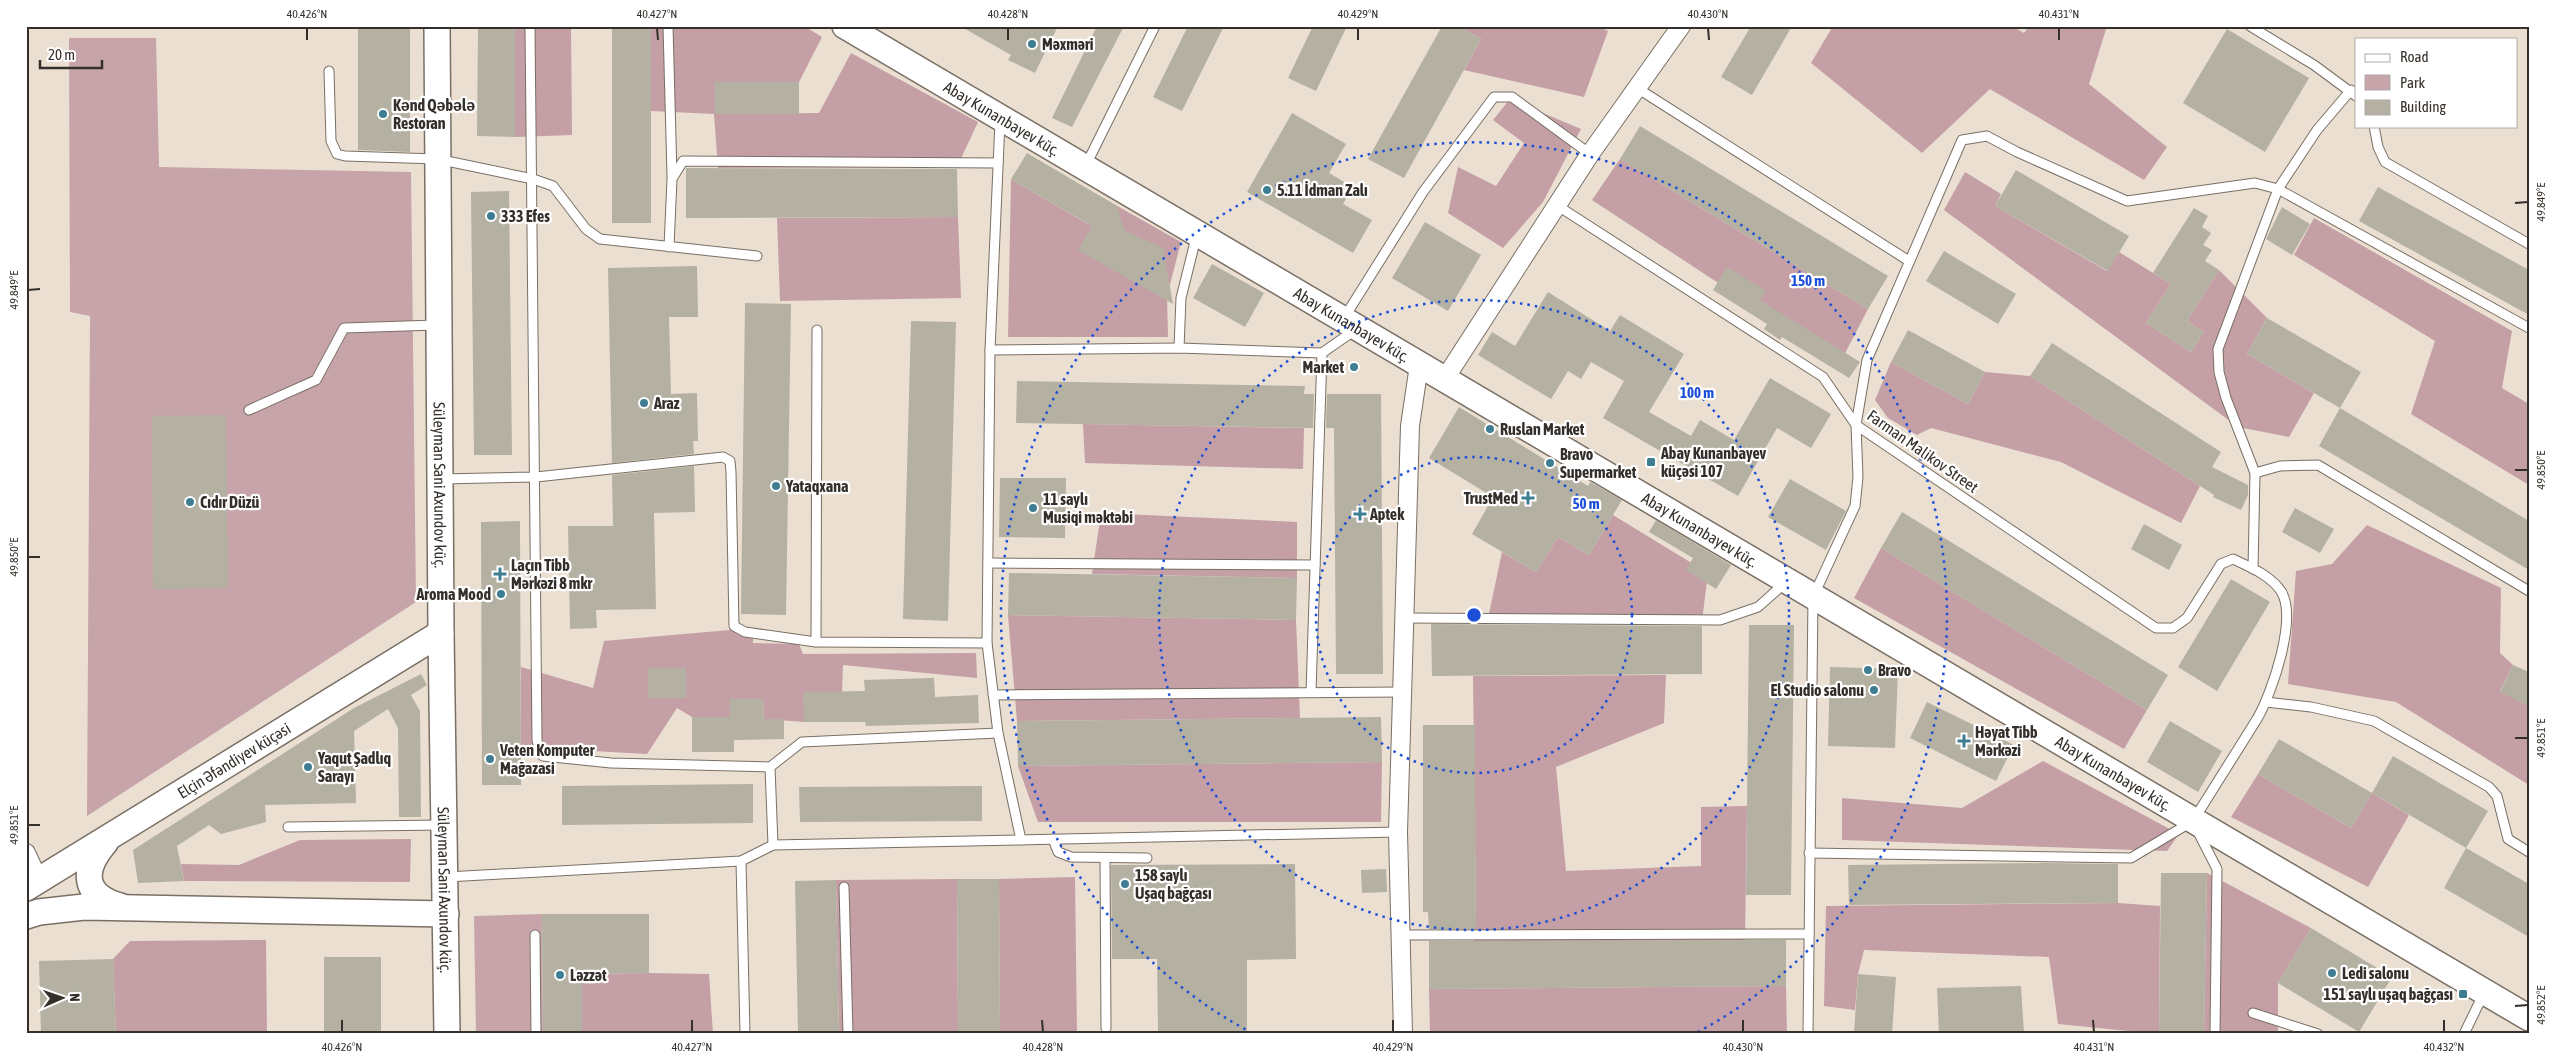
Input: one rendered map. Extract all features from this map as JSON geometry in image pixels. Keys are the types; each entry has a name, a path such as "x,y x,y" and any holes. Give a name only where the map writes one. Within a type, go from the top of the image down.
{"street":[{"name":"Süleyman Sani Axundov küç.","path":"437,26 442,479 441,633 447,1034"},
{"name":"Abay Kunanbayev küç.","path":"845,26 2529,1018"},
{"path":"1444,380 1590,154 1681,26"},
{"path":"1403,1034 1398,832 1406,618 1410,426 1419,365"},
{"name":"Elçin Əfəndiyev küçəsi","path":"33,884 441,633"},
{"path":"109,839 92,860 89,880 92,890 98,897 126,907"},
{"path":"26,852 33,884"},
{"path":"26,916 61,909 126,907 446,914"}],"lane":[{"path":"530,26 538,740 540,753 543,756 611,763 770,767 802,742 998,733"},
{"path":"668,26 672,179 669,247"},
{"path":"1085,168 1155,26"},
{"path":"1809,853 2131,858 2193,821 2266,702 2283,640 2288,616 2287,603 2270,579 2253,568 2255,473 2226,398 2220,372 2218,349 2278,188 2317,130 2354,93 2250,26"},
{"path":"330,71 330,141 337,154 345,156 437,159 533,179 553,186 586,229 600,239 757,256"},
{"path":"1637,88 1910,261"},
{"path":"1311,692 1322,353 1350,324 1423,192 1486,104 1494,97 1512,98 1590,154"},
{"path":"1000,118 990,350 987,643 998,733 1020,840"},
{"path":"2374,128 2378,147 2384,162 2529,244"},
{"path":"1808,1034 1813,597 1855,506 1858,477 1856,425 1867,360 1962,140 1987,136 2017,152 2127,201 2255,183 2278,188 2529,328"},
{"path":"672,179 683,161 998,163"},
{"name":"Farman Malikov Street","path":"1558,206 1823,377 1856,425 2156,628 2173,628 2187,618 2221,564 2233,559 2253,568"},
{"path":"1179,348 1181,298 1197,234"},
{"path":"249,410 316,380 344,328 439,325"},
{"path":"816,642 817,330"},
{"path":"990,350 1179,348 1322,353"},
{"path":"442,479 536,478 723,457 730,461 731,472 734,626 745,632 816,642 987,643"},
{"path":"2255,473 2280,466 2318,465 2529,591"},
{"path":"988,563 1315,565"},
{"path":"1406,618 1720,620 1758,608 1786,582"},
{"path":"993,695 1403,692"},
{"path":"2266,702 2311,707 2374,721 2393,730 2489,787 2497,796 2508,839 2529,852"},
{"path":"770,767 773,845"},
{"path":"2193,821 2217,869 2214,1034"},
{"path":"288,827 445,826"},
{"path":"446,877 741,862 773,845 1398,832"},
{"path":"1053,839 1058,852 1070,857 1147,858"},
{"path":"1105,858 1106,1028"},
{"path":"741,862 745,1034"},
{"path":"844,887 848,1034"},
{"path":"1401,935 1809,934"},
{"path":"536,935 536,1034"},
{"path":"2464,1034 2484,993"},
{"path":"2253,1013 2318,1034"}],"green space":[{"path":"69,38 156,38 159,167 411,172 416,602 87,816 90,316 70,312"},
{"path":"542,914 543,1034 476,1034 474,916"}],"shaded area":[{"path":"515,26 571,26 572,135 515,137"},
{"path":"651,26 804,26 822,37 799,82 715,82 715,114 819,113 851,53 978,122 957,167 718,168 714,114 651,111"},
{"path":"1458,26 1597,26 1608,31 1584,97 1464,70 1481,39"},
{"path":"1833,26 2012,26 2024,33 2029,26 2107,26 2089,84 2167,147 2144,180 1990,89 1922,153 1811,63"},
{"path":"1510,99 1581,129 1543,202 1503,248 1448,213 1458,167 1496,186 1524,143 1493,120"},
{"path":"1620,159 1868,309 1840,363 1592,200"},
{"path":"1965,172 2001,194 1995,206 2107,271 2119,252 2171,284 2146,323 2191,352 2204,332 2187,321 2219,270 2267,318 2247,354 2314,393 2289,437 2238,427 1944,210"},
{"path":"1011,179 1088,224 1103,198 1181,242 1167,296 1168,337 1008,337"},
{"path":"958,217 961,298 780,301 777,218"},
{"path":"2314,218 2512,331 2502,388 2529,404 2529,485 2411,414 2435,341 2294,255"},
{"path":"1891,362 1968,404 1985,372 2030,376 2200,486 2181,523 2061,462 1931,428 1917,435 1888,418 1875,400"},
{"path":"1083,424 1304,428 1303,469 1085,463"},
{"path":"1101,513 1297,522 1297,578 1092,574"},
{"path":"1613,515 1708,573 1702,621 1487,623 1502,552 1536,572 1558,537 1589,555"},
{"path":"2367,525 2501,588 2500,653 2513,665 2500,691 2529,706 2529,785 2396,702 2288,684 2296,571 2332,564"},
{"path":"1881,548 2147,710 2124,749 1854,598"},
{"path":"1008,615 1296,620 1300,718 1017,721"},
{"path":"753,628 753,643 799,644 803,654 976,653 977,678 843,665 842,692 804,692 804,722 764,719 763,699 730,699 730,717 692,717 677,708 647,754 521,747 521,667 593,688 604,641"},
{"path":"1666,675 1664,723 1556,767 1566,871 1701,866 1701,807 1747,806 1745,940 1474,942 1476,912 1473,676"},
{"path":"2043,761 2179,834 2167,851 1842,840 1842,798 1962,808"},
{"path":"1382,762 1381,822 1038,822 1018,766"},
{"path":"2258,774 2351,828 2372,793 2409,815 2368,887 2231,817"},
{"path":"411,839 410,882 184,881 181,864 239,865 300,840"},
{"path":"2207,873 2311,928 2278,983 2278,1034 2204,1034"},
{"path":"1075,877 1077,1034 1000,1034 999,879"},
{"path":"957,879 958,1034 839,1034 836,880"},
{"path":"2118,903 2160,906 2159,1034 2058,1024 2049,957 1864,950 1858,974 1855,1010 1824,1006 1826,906"},
{"path":"266,940 267,1034 116,1034 113,959 130,941"},
{"path":"582,974 709,974 713,1034 582,1034"},
{"path":"1786,986 1787,1034 1430,1034 1429,989"}],"building":[{"path":"358,26 410,26 410,152 358,150"},
{"path":"478,26 515,26 515,137 477,136"},
{"path":"612,26 651,26 651,223 612,223"},
{"path":"960,26 1058,26 1035,73 1008,60 1011,55"},
{"path":"1097,26 1124,26 1072,127 1052,118"},
{"path":"1188,26 1224,26 1182,111 1153,97"},
{"path":"1313,26 1347,26 1316,91 1288,78"},
{"path":"1442,26 1458,26 1481,39 1404,178 1368,159"},
{"path":"1751,26 1792,26 1752,95 1721,77"},
{"path":"2227,29 2309,78 2265,152 2183,103"},
{"path":"715,82 799,82 799,114 715,114"},
{"path":"1292,113 1346,144 1329,173 1353,187 1343,204 1372,220 1353,253 1247,192"},
{"path":"1640,126 1888,276 1868,309 1620,159"},
{"path":"1027,153 1117,206 1124,230 1163,248 1173,304 1078,250 1092,226 1011,179"},
{"path":"686,168 957,169 958,217 686,218"},
{"path":"2016,170 2129,236 2108,271 1995,206"},
{"path":"2378,187 2529,270 2529,315 2359,221"},
{"path":"509,191 512,455 474,455 471,192"},
{"path":"2282,207 2310,224 2292,255 2266,239"},
{"path":"2194,208 2208,216 2202,227 2211,233 2203,245 2212,250 2205,261 2219,270 2187,321 2204,332 2191,352 2146,323 2171,284 2153,273"},
{"path":"1425,222 1481,255 1448,311 1392,278"},
{"path":"1944,251 2016,294 1998,324 1926,281"},
{"path":"1212,264 1264,293 1245,327 1193,298"},
{"path":"697,266 698,317 669,317 671,394 697,393 698,441 693,441 694,454 612,463 608,268"},
{"path":"1727,267 1766,291 1760,300 1860,362 1849,378 1782,337 1780,340 1764,329 1767,324 1713,290"},
{"path":"1548,292 1610,331 1620,315 1684,354 1649,412 1691,436 1700,420 1734,440 1770,378 1831,414 1811,448 1777,428 1738,496 1603,418 1624,381 1591,362 1581,379 1568,371 1551,399 1478,355 1492,332 1515,346"},
{"path":"745,303 791,304 786,615 741,614"},
{"path":"2267,318 2361,372 2340,408 2247,354"},
{"path":"911,321 956,322 948,621 903,619"},
{"path":"1908,330 1985,372 1968,404 1891,362"},
{"path":"2052,343 2221,452 2212,467 2248,485 2248,495 2241,510 2213,497 2214,495 2030,376"},
{"path":"1017,381 1305,386 1304,394 1314,394 1313,428 1016,423"},
{"path":"1327,394 1381,394 1383,674 1336,674 1334,428 1326,428"},
{"path":"1459,407 1588,486 1590,482 1622,500 1589,555 1558,537 1536,572 1472,534 1493,497 1429,458"},
{"path":"2340,408 2529,521 2529,570 2319,446"},
{"name":"Cıdır Düzü","path":"226,415 228,588 153,589 152,416"},
{"path":"694,466 695,512 654,513 656,609 596,610 597,628 570,629 568,526 613,526 612,475"},
{"name":"11 saylı Musiqi məktəbi","path":"1000,478 1066,478 1065,538 999,537"},
{"path":"1790,479 1846,511 1826,550 1768,517"},
{"path":"2295,508 2334,529 2320,553 2282,532"},
{"path":"1902,512 2168,675 2147,710 1881,548"},
{"path":"1656,520 1731,565 1716,589 1686,570 1693,558 1649,532"},
{"name":"Aroma Mood","path":"520,521 521,785 482,785 481,522"},
{"path":"2144,524 2182,545 2169,570 2131,549"},
{"path":"1009,573 1297,578 1296,620 1008,615"},
{"path":"2231,579 2270,602 2217,691 2178,667"},
{"path":"1431,624 1702,626 1702,674 1432,676"},
{"path":"1749,625 1794,625 1791,895 1746,895"},
{"path":"2513,665 2529,672 2529,706 2500,692"},
{"path":"1830,667 1898,669 1895,748 1828,746"},
{"path":"648,668 686,668 686,698 648,698"},
{"path":"421,674 427,685 411,695 420,711 421,817 399,817 398,728 388,709 354,731 356,803 265,805 266,822 221,834 209,825 177,846 184,881 138,883 133,850 354,708"},
{"path":"934,678 935,697 978,695 979,723 866,726 865,722 804,722 803,692 865,691 864,680"},
{"path":"730,699 763,699 764,719 784,719 784,739 734,740 734,752 692,752 692,717 730,717"},
{"path":"1927,702 2014,745 1996,781 1910,738"},
{"path":"1381,717 1382,762 1018,766 1017,721"},
{"path":"2170,721 2222,751 2198,792 2147,762"},
{"path":"1423,725 1475,725 1476,929 1429,929 1428,912 1423,912"},
{"path":"2279,739 2372,793 2351,828 2258,774"},
{"path":"2393,756 2488,811 2466,848 2372,793"},
{"path":"753,784 753,823 562,825 562,786"},
{"path":"982,786 982,821 800,822 799,787"},
{"path":"2466,848 2529,884 2529,937 2444,888"},
{"path":"1295,864 1296,959 1247,960 1247,1032 1158,1033 1157,959 1112,959 1111,865"},
{"path":"2118,864 2118,903 1849,905 1848,865"},
{"path":"1386,869 1387,892 1362,893 1361,870"},
{"path":"2161,873 2207,873 2204,1034 2159,1034"},
{"path":"957,879 999,879 1000,1034 958,1034"},
{"path":"836,880 839,1034 798,1034 795,881"},
{"path":"542,914 649,914 649,973 582,974 582,1034 543,1034"},
{"path":"2311,928 2392,977 2359,1032 2278,983"},
{"path":"1786,940 1786,986 1429,989 1429,941"},
{"path":"324,957 381,957 381,1034 324,1034"},
{"path":"113,959 116,1034 41,1034 39,961"},
{"path":"1858,974 1896,977 1892,1034 1854,1034"},
{"path":"2021,986 2024,1034 1939,1034 1937,988"}],"place":[{"name":"Məxməri","path":"1032,44"},
{"name":"Kәnd Qәbәlә Restoran","path":"383,114"},
{"name":"5.11 İdman Zalı","path":"1267,190"},
{"name":"333 Efes","path":"491,216"},
{"name":"Market","path":"1354,367"},
{"name":"Araz","path":"644,403"},
{"name":"Ruslan Market","path":"1490,429"},
{"name":"Abay Kunanbayev küçəsi 107","path":"1651,462"},
{"name":"Bravo Supermarket","path":"1550,463"},
{"name":"Yataqxana","path":"776,486"},
{"name":"TrustMed","path":"1528,498"},
{"name":"Cıdır Düzü","path":"190,502"},
{"name":"11 saylı Musiqi məktəbi","path":"1033,508"},
{"name":"Aptek","path":"1360,514"},
{"name":"Laçın Tibb Mərkəzi 8 mkr","path":"500,574"},
{"name":"Aroma Mood","path":"501,594"},
{"name":"Bravo","path":"1868,670"},
{"name":"El Studio salonu","path":"1874,690"},
{"name":"Həyat Tibb Mərkəzi","path":"1964,741"},
{"name":"Veten Komputer Mağazasi","path":"490,759"},
{"name":"Yaqut Şadlıq Sarayı","path":"308,767"},
{"name":"158 saylı Uşaq bağçası","path":"1125,884"},
{"name":"Ledi salonu","path":"2332,973"},
{"name":"Ləzzət","path":"560,975"},
{"name":"151 saylı uşaq bağçası","path":"2463,994"}]}
